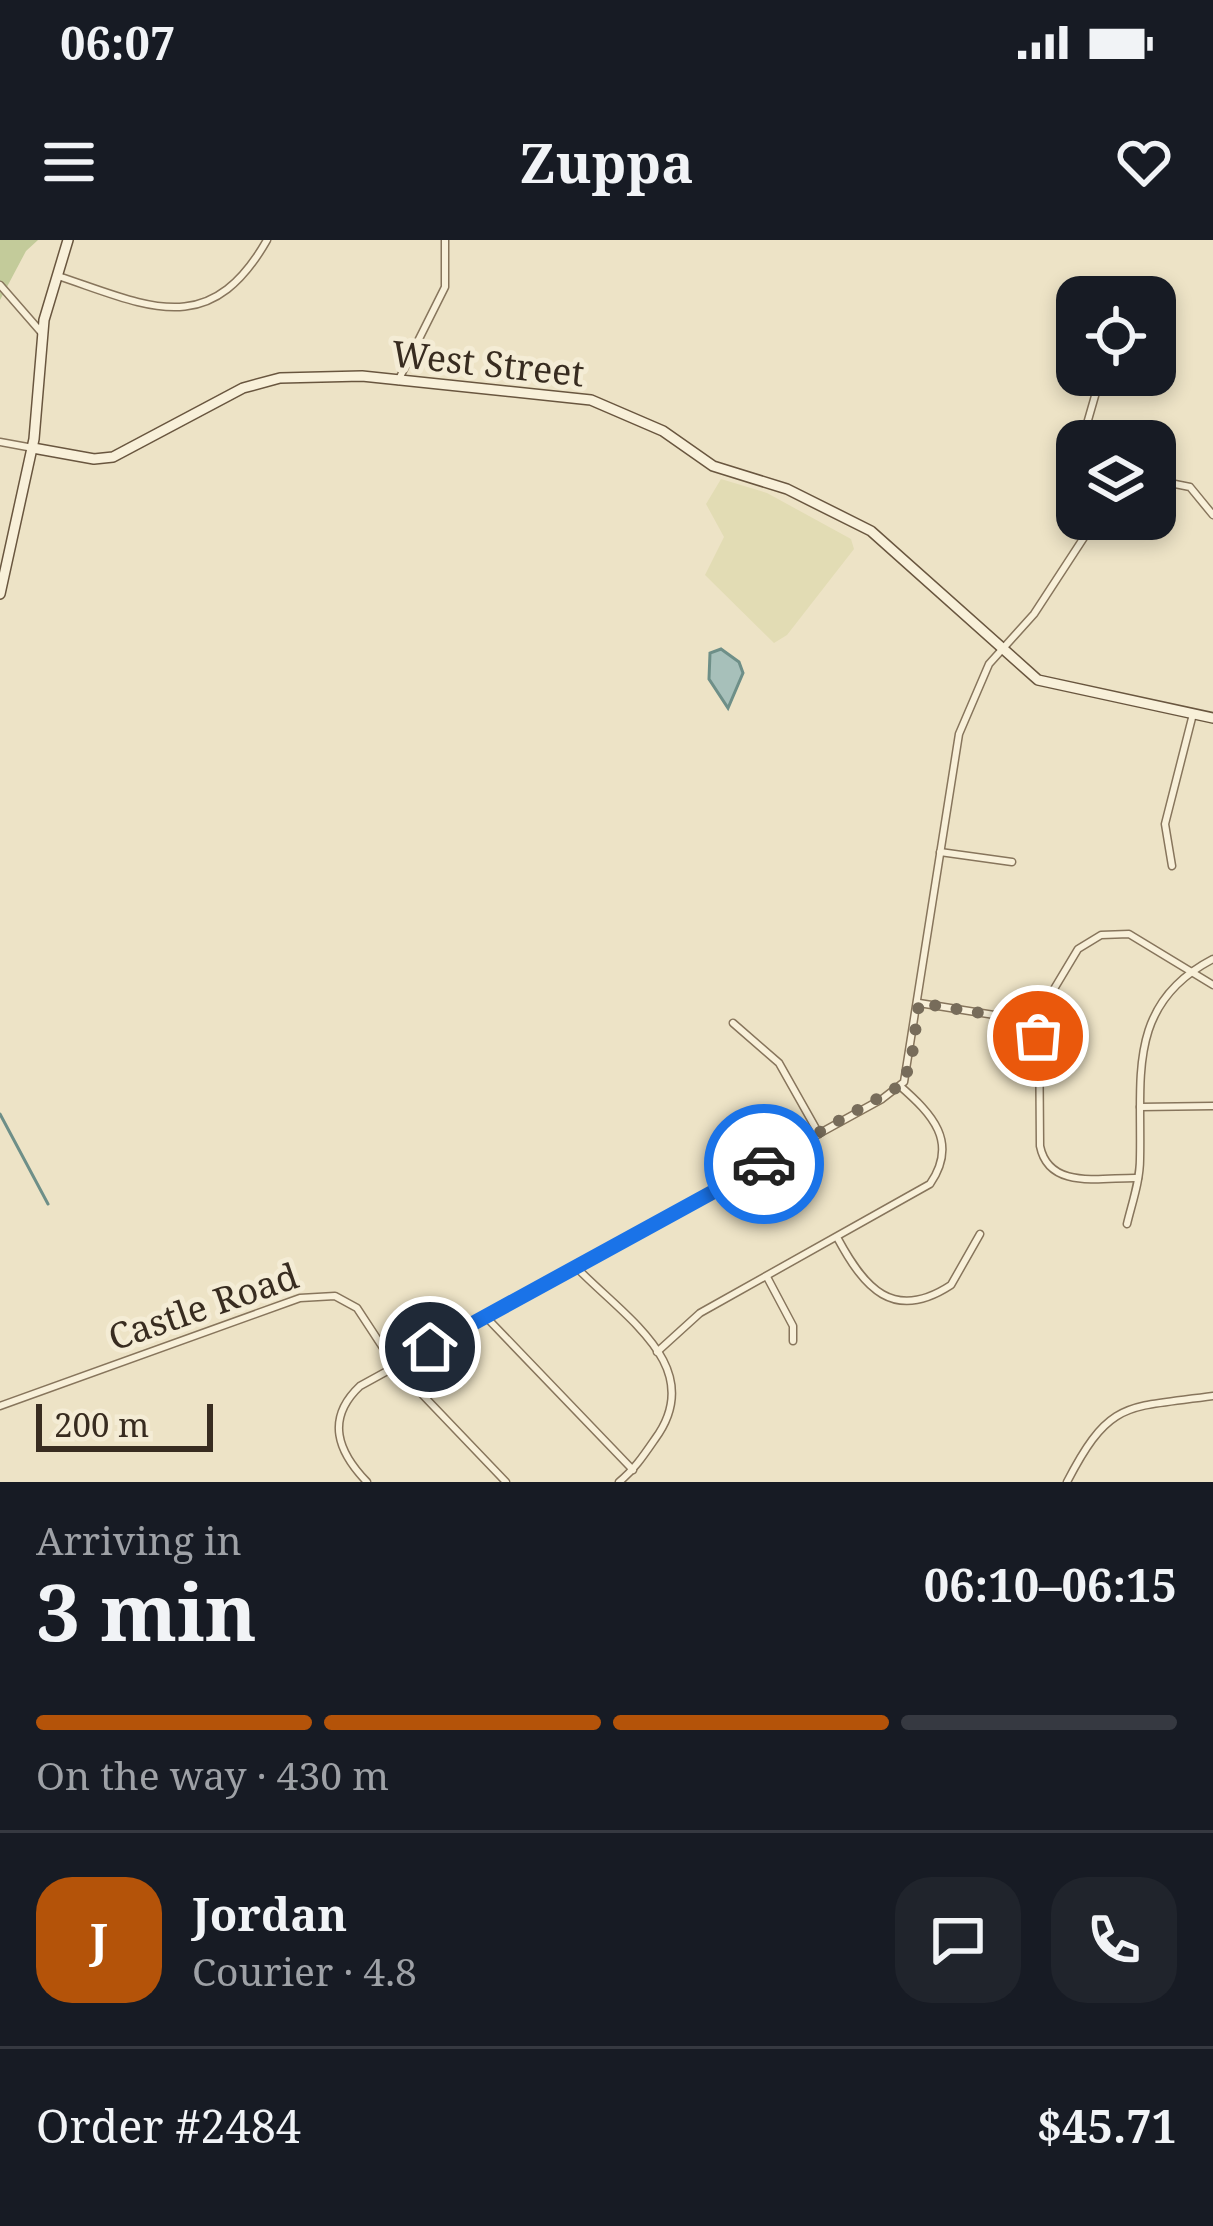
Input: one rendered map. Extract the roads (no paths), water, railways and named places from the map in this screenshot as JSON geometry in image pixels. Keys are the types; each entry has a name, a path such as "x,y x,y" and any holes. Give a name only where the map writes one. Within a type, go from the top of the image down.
{"street":[{"path":"0,594 32,448 43,335 68,240"},
{"path":"56,275 144,304 185,310 217,294 267,240"},
{"path":"397,382 445,287 445,240"},
{"path":"0,285 43,335"},
{"name":"West Street","path":"0,442 94,459 113,457 243,388 272,379 350,376 566,395 619,409 713,466 787,489 855,521 896,549 1047,684 1213,718"},
{"path":"1176,484 1190,487 1213,515"},
{"path":"367,1482 343,1453 338,1422 355,1390 900,1086 911,1063 956,745 984,671 1034,614 1082,540"},
{"path":"1172,866 1165,824 1193,714"},
{"path":"940,852 1012,862"},
{"path":"1138,1178 1068,1178 1045,1162 1038,1022 1047,995 1075,952 1101,935 1134,936 1213,985"},
{"path":"1127,1224 1138,1178 1141,1043 1191,971 1213,958"},
{"path":"919,1003 1038,1022"},
{"path":"733,1023 774,1056 819,1134"},
{"path":"657,1352 694,1317 917,1196 939,1169 943,1148 938,1125 900,1086"},
{"path":"1140,1107 1213,1106"},
{"path":"838,1239 867,1285 886,1297 904,1300 951,1285 980,1234"},
{"path":"576,1267 657,1352 674,1378 675,1406 633,1470 619,1482"},
{"path":"766,1277 794,1328 793,1341"},
{"name":"Castle Road","path":"0,1406 317,1294 335,1296 358,1308 395,1366 506,1482"},
{"path":"486,1316 633,1470"},
{"path":"1067,1482 1093,1434 1117,1413 1213,1396"}],"water":[{"path":"721,649 739,662 743,673 728,708 709,679 710,653"}],"waterway":[{"path":"0,1114 48,1204"}]}
